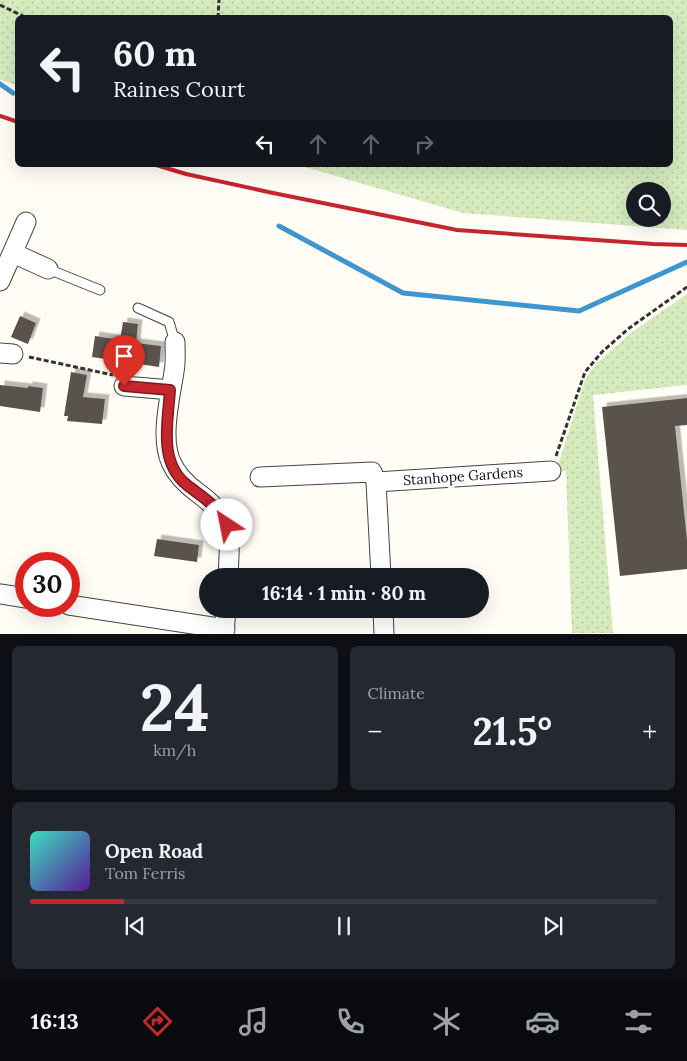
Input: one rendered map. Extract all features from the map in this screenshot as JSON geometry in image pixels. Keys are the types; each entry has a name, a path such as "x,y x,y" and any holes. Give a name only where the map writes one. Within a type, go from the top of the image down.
{"street":[{"path":"0,281 26,222"},
{"path":"13,253 48,269"},
{"path":"175,342 167,447 171,462 185,483 208,500 220,512 227,525 230,542 228,568"},
{"path":"120,381 170,390"},
{"name":"Stanhope Gardens","path":"260,477 374,477 551,471"},
{"path":"374,477 380,568"},
{"path":"0,594 15,596"},
{"path":"80,607 225,631 226,618"},
{"path":"383,618 384,634"}],"lane":[{"path":"48,269 100,290"},
{"path":"138,308 169,322 175,342"}],"path":[{"path":"218,15 219,0"},
{"path":"0,5 21,15"},
{"path":"551,471 585,372 602,352 628,329 687,287"},
{"path":"7,354 120,381"}],"green space":[{"path":"0,0 687,0 687,230 647,227 671,227 671,182 626,182 626,225 463,213 305,167 673,167 673,15 15,15 15,84 0,80"},
{"path":"687,294 687,385 593,395 613,633 572,633 566,471 556,472 585,380 595,365 632,332"}],"building":[{"path":"20,316 36,323 28,344 11,337"},
{"path":"123,322 138,324 136,343 161,346 159,367 92,357 95,336 120,340"},
{"path":"71,372 87,375 83,397 105,399 102,424 67,421 68,416 64,416"},
{"path":"0,385 43,388 40,412 0,406"},
{"path":"687,398 687,425 675,426 687,540 687,569 620,576 602,407"},
{"path":"157,539 199,545 197,562 154,556"}],"waterway":[{"path":"0,84 13,93"},
{"path":"279,226 403,293 579,311 687,262"}],"railway":[{"path":"0,116 15,121"},
{"path":"163,167 273,193 457,230 687,245"}],"route":[{"path":"124,386 170,390 167,447 171,462 185,483 208,500 220,512 227,525"}]}
